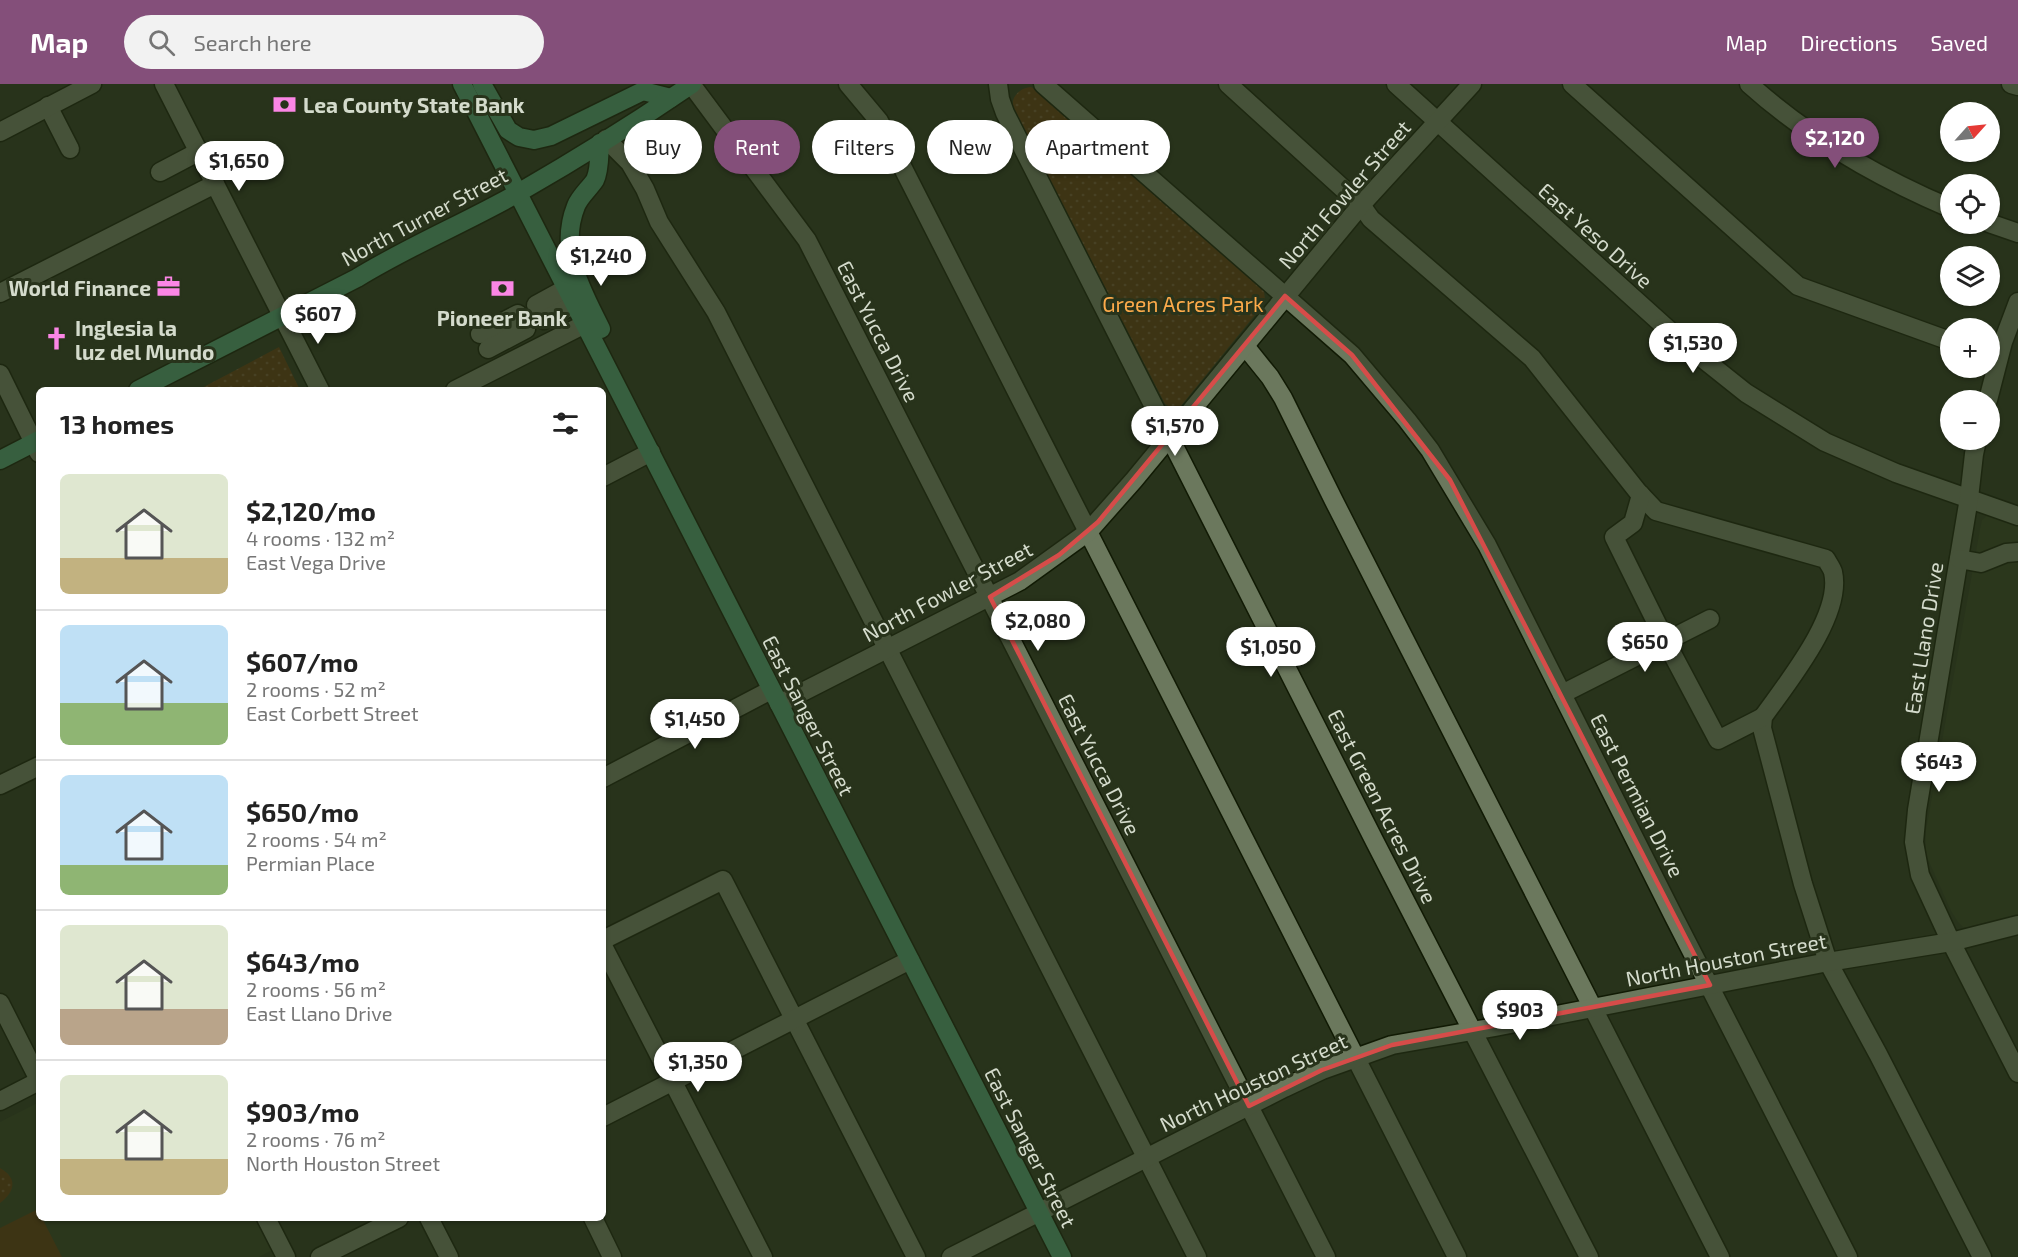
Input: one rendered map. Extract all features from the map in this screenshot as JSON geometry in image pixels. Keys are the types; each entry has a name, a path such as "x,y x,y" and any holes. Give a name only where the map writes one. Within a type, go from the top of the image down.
{"main road":[{"name":"East Sanger Street","path":"462,84 1062,1257"},
{"path":"482,84 508,130 519,137 534,140 551,136 642,91 671,98"},
{"name":"North Turner Street","path":"144,387 518,193 691,84"},
{"path":"603,141 596,177 576,204 569,239 570,257 575,274 638,407 636,424"},
{"path":"0,460 36,446"}],"street":[{"path":"0,132 92,84"},
{"path":"164,84 318,387"},
{"name":"East Yucca Drive","path":"691,84 807,240 1326,1257"},
{"path":"848,84 879,121 1457,1257"},
{"name":"East Green Acres Drive","path":"998,84 1005,113 1375,842 1589,1257"},
{"name":"East Permian Drive","path":"1043,84 1352,355 1430,450 1487,545 1848,1257"},
{"path":"1227,84 1361,206 1371,219 1532,358 1656,511 1826,559 1833,572 1831,606 1824,624 1806,655 1763,717 1718,740 1614,537 1633,523 1641,495"},
{"name":"East Yeso Drive","path":"1396,84 1682,342 1746,393 1825,442 1896,473 2018,516"},
{"name":"North Fowler Street","path":"606,777 775,697 888,649 1020,581 1088,532 1361,206 1472,84"},
{"path":"1572,84 1798,286 1940,336"},
{"path":"1749,84 1771,104 1818,139 1902,187 1940,204"},
{"path":"2011,84 2018,86"},
{"path":"48,106 70,149"},
{"path":"603,141 630,163 645,189 659,222 716,312 1197,1257"},
{"path":"160,172 198,152"},
{"path":"0,293 215,184"},
{"path":"2000,227 2018,233"},
{"path":"540,313 571,297"},
{"path":"2000,346 2013,325 2018,302"},
{"path":"484,341 522,322"},
{"path":"461,387 585,324"},
{"path":"1245,346 1270,377 1283,398 1720,1257"},
{"path":"0,374 36,441"},
{"name":"East Llano Drive","path":"1975,450 1969,498 1917,810 1914,842 1920,875 1951,942 2018,1073"},
{"path":"606,475 651,452"},
{"path":"1959,559 1981,563 2006,553 2018,552"},
{"path":"1562,694 1710,620"},
{"path":"1763,717 1762,728 1803,884 1828,962 1873,1044 1982,1257"},
{"path":"0,785 36,767"},
{"path":"606,938 723,880 916,1257"},
{"name":"North Houston Street","path":"951,1257 1249,1106 1322,1070 1356,1057 1392,1046 1828,962 1951,942 2018,925"},
{"path":"606,952 763,1257"},
{"path":"606,1115 910,960"},
{"path":"0,1004 36,1074"},
{"path":"0,1101 36,1082"},
{"path":"268,1221 286,1257"},
{"path":"320,1257 393,1221"},
{"path":"431,1221 449,1257"},
{"path":"594,1221 612,1257"}],"highlighted area":[{"path":"1285,296 1352,355 1450,480 1710,985 1392,1045 1322,1070 1249,1106 990,597 1059,555 1098,522"}],"shaded area":[{"path":"1988,515 2018,526 2018,914 1963,927 1951,911 1926,855 1926,830 1980,529 1982,520"},
{"path":"36,1104 36,1221 268,1221 280,1246 259,1257 0,1257 0,1122"}],"green space":[{"name":"Green Acres Park","path":"1031,87 1041,92 1072,120 1025,120 1025,131 1013,106 1016,94"},
{"name":"Green Acres Park","path":"1047,174 1133,174 1264,291 1263,305 1180,407 1173,409 1165,404"},
{"path":"279,347 299,387 204,387"},
{"path":"0,1168 10,1176 12,1185 9,1194 0,1203"},
{"path":"36,1210 36,1221 44,1221 62,1257 0,1257 0,1228"}],"tunnel":[{"path":"522,322 540,313"}],"place":[{"name":"Lea County State Bank","path":"285,104"},
{"name":"World Finance","path":"169,287"},
{"name":"Pioneer Bank","path":"502,289"},
{"name":"Inglesia la luz del Mundo","path":"57,339"}]}
